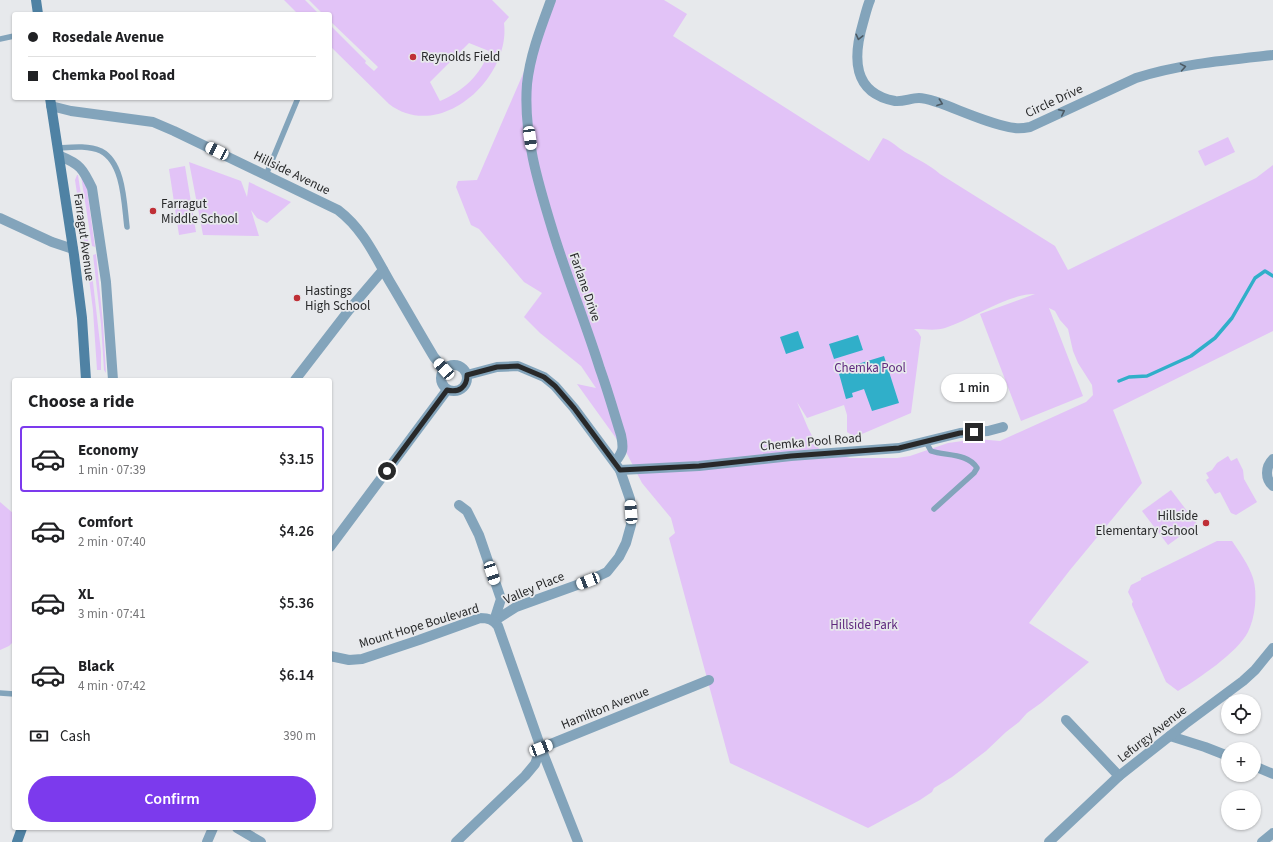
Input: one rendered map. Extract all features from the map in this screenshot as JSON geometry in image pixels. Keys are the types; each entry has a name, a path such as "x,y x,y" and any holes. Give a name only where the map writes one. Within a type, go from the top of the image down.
{"main road":[{"path":"36,0 38,12"},
{"name":"Farragut Avenue","path":"51,102 82,318 86,378"},
{"path":"17,842 21,830"}],"street":[{"name":"Farlane Drive","path":"551,0 530,62 527,84 528,122 536,175 566,272 600,368 623,443 623,453 617,466"},
{"name":"Circle Drive","path":"870,0 857,47 857,63 860,77 873,93 896,101 919,98 932,100 1001,125 1016,128 1030,127 1124,83 1154,72 1221,61 1273,55"},
{"name":"Hillside Avenue","path":"51,102 71,111 153,122 328,205 348,218 371,246 383,270 434,357 444,369"},
{"path":"59,152 80,166 87,176 92,188 106,282 113,378"},
{"path":"0,218 52,242 73,249"},
{"path":"297,378 349,310 383,270"},
{"path":"452,365 463,368 467,375 466,384 460,390 447,390 442,381 442,372 444,369 452,365"},
{"path":"467,375 497,367 518,366 544,377 555,386 574,408 617,466"},
{"path":"332,544 447,390"},
{"name":"Chemka Pool Road","path":"617,466 699,466 791,456 899,448 960,433 988,431 1003,427"},
{"path":"1273,459 1268,467 1267,473 1268,479 1273,486"},
{"name":"Valley Place","path":"494,621 516,607 588,581 607,572 619,557 626,543 631,525 630,499 617,466"},
{"path":"459,505 467,512 479,535 501,599 494,621"},
{"name":"Mount Hope Boulevard","path":"332,656 349,660 362,659 480,618 487,618 494,621 498,626 541,748 578,842"},
{"name":"Lefurgy Avenue","path":"1049,842 1119,776 1243,681 1255,670 1273,648"},
{"name":"Hamilton Avenue","path":"541,748 709,680"},
{"path":"1066,720 1119,776"},
{"path":"1170,736 1221,753"},
{"path":"456,842 525,776 534,764 541,748"},
{"path":"1261,769 1273,774"},
{"path":"207,842 212,830"},
{"path":"240,830 261,842"},
{"path":"1262,842 1273,833"}],"lane":[{"path":"0,39 12,36"},
{"path":"266,175 297,100"},
{"path":"59,152 78,147 93,149 104,153 113,162 118,170 127,227"},
{"path":"926,442 931,451 967,459 977,468 974,473 934,509"},
{"path":"0,693 12,694"}],"green space":[{"path":"284,0 305,0 317,12 296,12"},
{"path":"309,0 492,0 509,17 504,23 503,44 496,64 484,83 468,99 450,110 429,116 409,114 389,104 332,48 332,27 374,71 378,67 332,23 332,12 321,12","holes":["469,43 489,51 486,60 470,82 456,93 440,101 430,82"]},
{"name":"Hillside Park","path":"555,0 664,0 687,14 673,36 869,161 883,138 889,141 1055,246 1068,270 1256,178 1273,165 1273,331 1113,410 1142,483 1070,570 1029,623 1089,662 1027,713 986,751 952,777 934,788 932,792 920,800 868,828 730,763 669,538 675,533 671,518 642,483 626,452 577,384 596,388 581,366 540,333 524,317 542,293 524,282 479,229 471,225 456,187 458,181 477,180","holes":["1035,294 980,314 1021,421 1083,396 1049,308 1055,311 1060,320 1068,329 1073,351 1078,363 1092,385 1093,395 1086,402 1000,441 977,439 948,443 910,456 897,458 850,458 819,449 797,402 807,418 844,405 847,415 847,432 855,437 911,413 921,337 914,329 934,330 945,328 1001,302 1024,295"]},
{"path":"1228,137 1235,152 1205,166 1198,151"},
{"path":"189,162 241,181 247,197 249,182 291,202 267,223 257,218 251,210 259,236 203,235"},
{"path":"185,166 196,232 179,235 169,169"},
{"path":"77,175 89,247 85,248 75,180"},
{"path":"81,176 86,183 95,247 92,246"},
{"path":"96,254 106,373 104,370 101,324 93,255"},
{"path":"86,256 90,256 101,352 101,370 97,370 93,310"},
{"path":"1228,456 1231,461 1237,458 1243,470 1244,479 1257,502 1236,515 1231,513 1220,492 1215,494 1206,480 1209,478 1206,473 1212,470 1217,463"},
{"path":"1171,490 1197,524 1168,545 1142,511"},
{"path":"0,502 12,512 12,643 0,650"},
{"path":"1217,541 1232,541 1249,568 1255,584 1255,606 1252,620 1248,632 1243,640 1226,657 1206,673 1178,691 1166,682 1132,605 1133,602 1128,592 1131,585 1141,580 1141,578"}],"water":[{"path":"798,331 804,348 786,354 780,337"},
{"path":"858,335 863,350 834,359 829,344"},
{"path":"884,356 899,403 872,411 864,389 852,393 853,397 846,399 838,370"}],"waterway":[{"path":"1119,381 1129,377 1147,376 1191,356 1215,338 1232,318 1255,278 1265,271 1273,276"}],"place":[{"name":"Reynolds Field","path":"413,57"},
{"name":"Farragut Middle School","path":"153,211"},
{"name":"Hastings High School","path":"297,298"},
{"name":"Hillside Elementary School","path":"1206,523"}],"route":[{"path":"387,471 447,390 460,390 466,384 467,375 497,367 518,366 544,377 555,386 574,408 620,470 699,466 791,456 899,448 960,433 974,432"}],"park label":[{"name":"Chemka Pool","path":"870,368"}]}
